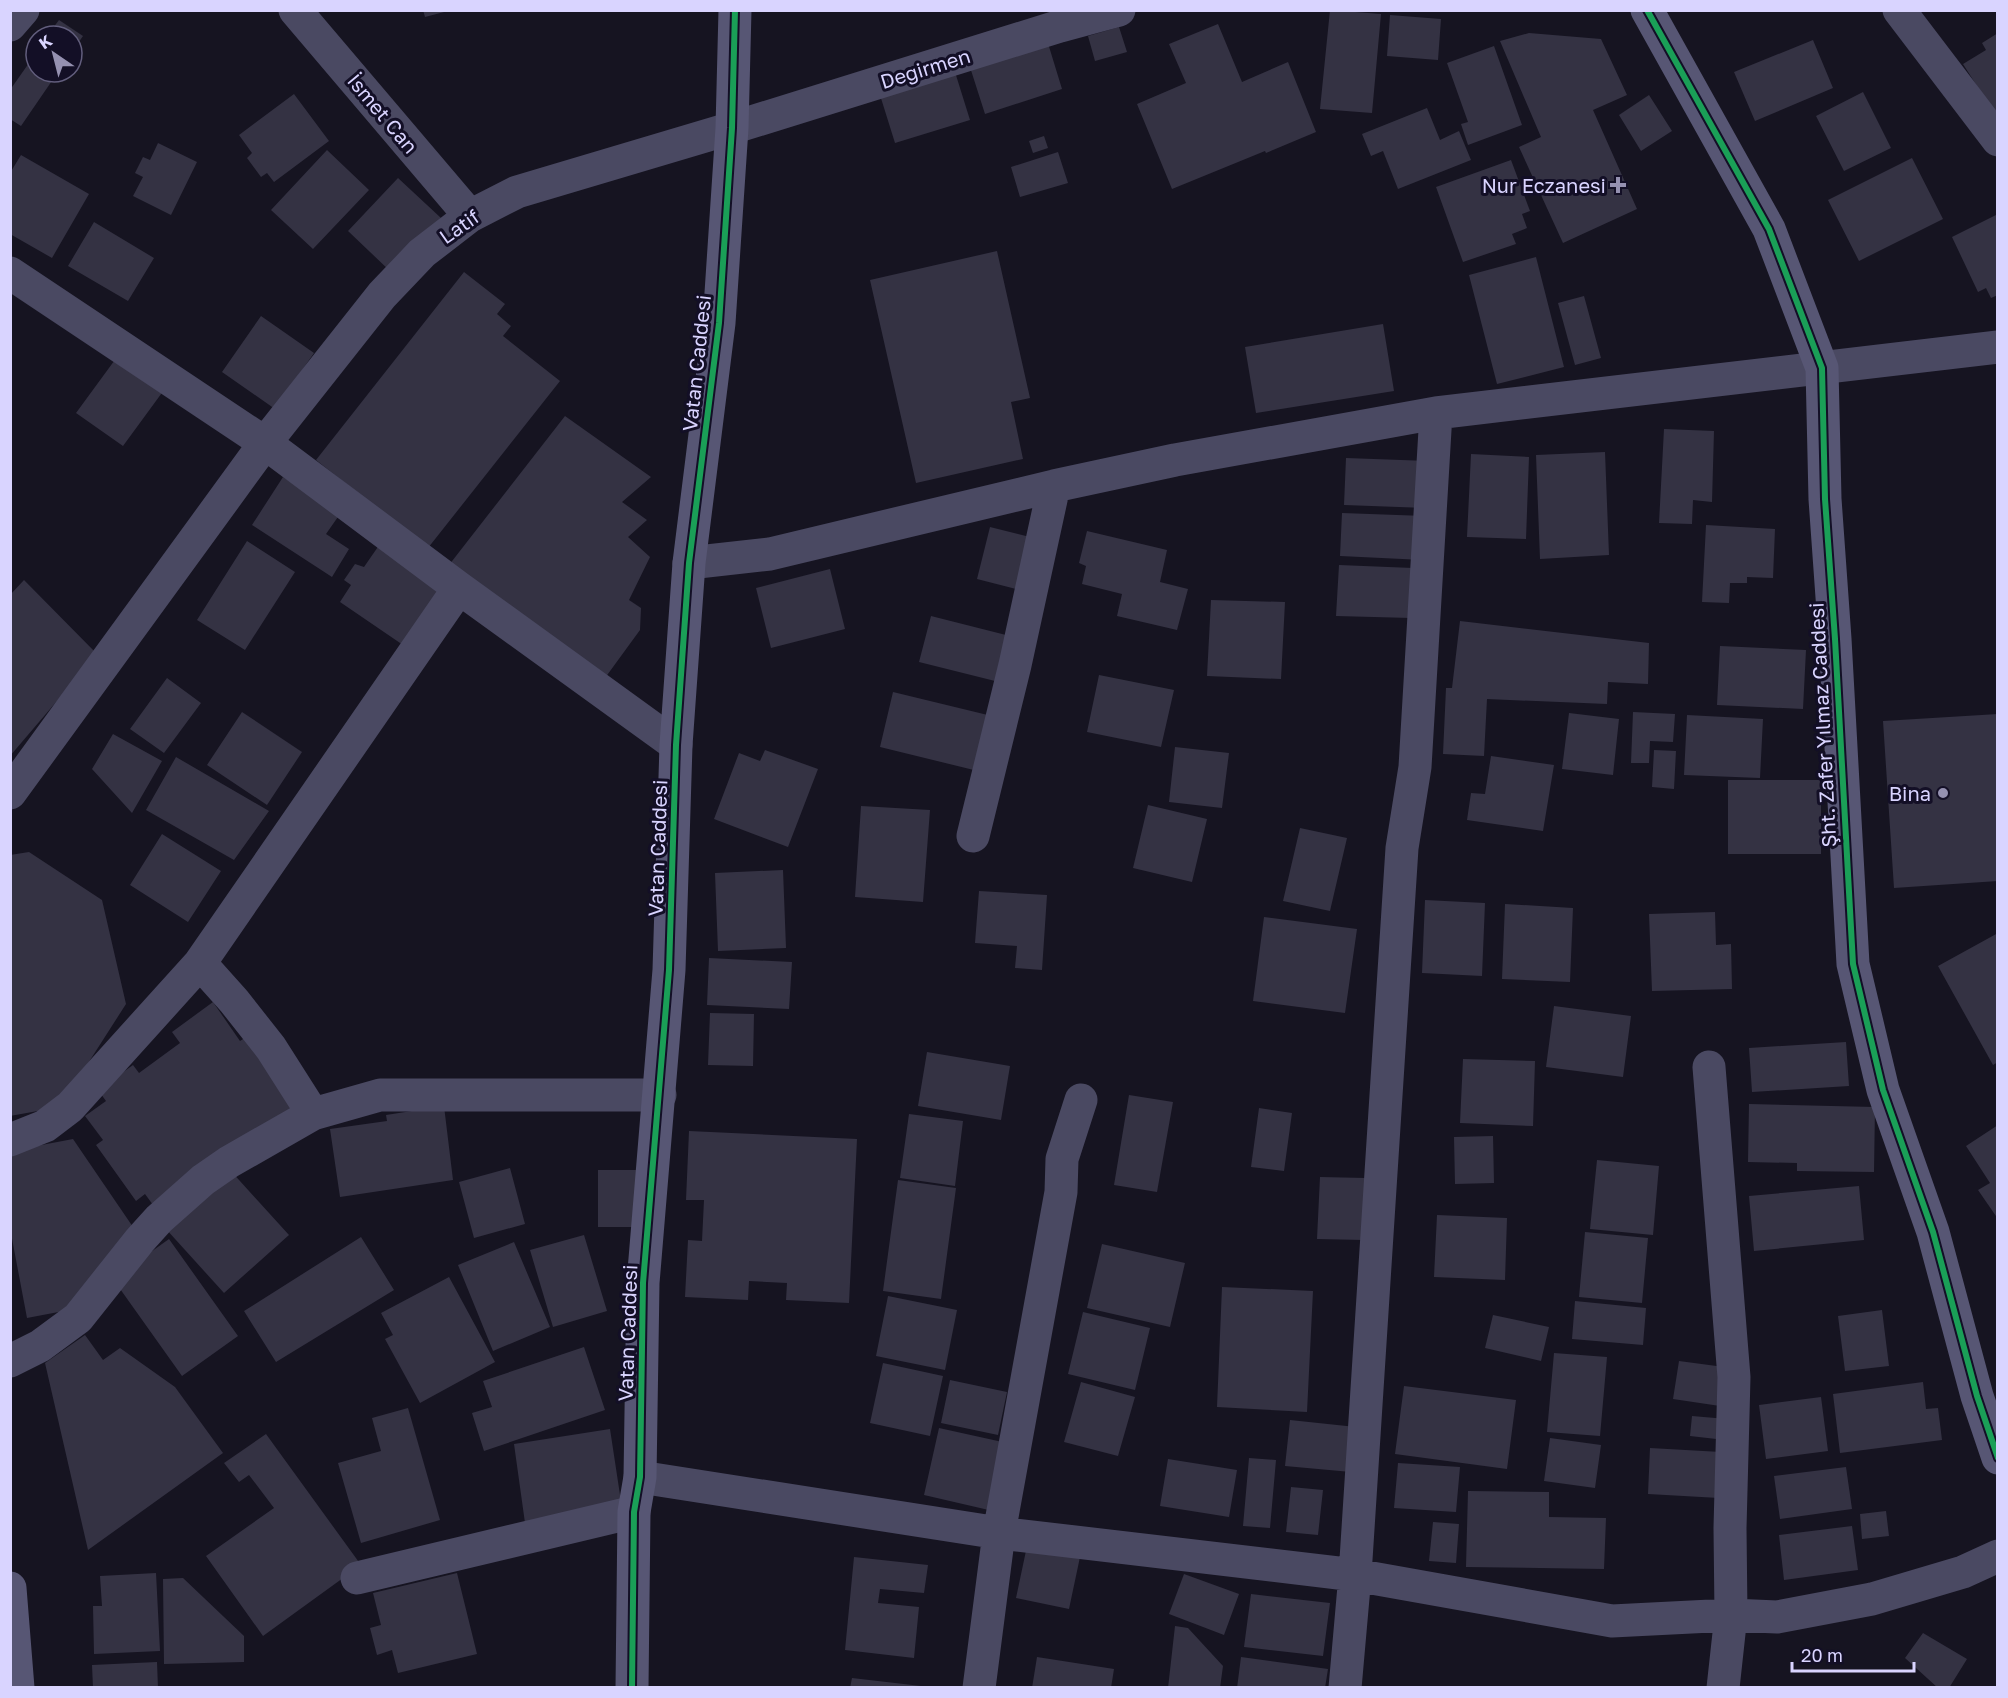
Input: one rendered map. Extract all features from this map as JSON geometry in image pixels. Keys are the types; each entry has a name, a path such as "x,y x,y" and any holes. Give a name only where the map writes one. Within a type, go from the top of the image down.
{"street":[{"path":"10,25 23,10"},
{"name":"İsmet Can","path":"295,10 470,216"},
{"name":"Vatan Caddesi","path":"632,1688 634,1512 640,1477 643,1282 669,970 676,745 689,563 719,323 732,128 735,10"},
{"name":"Değirmen","path":"732,128 1119,10"},
{"name":"Şht. Zafer Yılmaz Caddesi","path":"1647,10 1769,230 1822,368 1825,500 1853,964 1883,1090 1933,1232 1977,1396 1998,1458"},
{"path":"1899,10 1998,140"},
{"name":"Latif","path":"10,793 265,442 382,295 422,253 470,216 517,192 732,128"},
{"path":"10,273 265,442 459,588 676,745"},
{"path":"689,563 770,554 1054,486 1174,460 1436,413 1998,347"},
{"path":"1346,1688 1401,860 1415,767 1436,413"},
{"path":"973,836 1015,665 1054,486"},
{"path":"10,1140 45,1126 70,1107 200,963 459,588"},
{"path":"200,963 271,1048 313,1114"},
{"path":"1709,1067 1734,1377 1730,1528 1731,1615 1723,1688"},
{"path":"10,1361 40,1346 78,1318 146,1233 203,1180 229,1162 313,1114 380,1095 660,1095"},
{"path":"979,1688 999,1533 1061,1192 1062,1159 1081,1100"},
{"path":"640,1477 999,1533 1355,1575 1612,1621 1731,1615 1777,1617 1872,1599 1963,1572 1998,1556"},
{"path":"357,1578 634,1512"},
{"path":"10,1588 18,1688"}],"building":[{"path":"423,10 448,10 448,11 425,17"},
{"path":"1330,10 1381,14 1372,113 1320,109"},
{"path":"1390,15 1441,19 1438,60 1387,56"},
{"path":"1218,24 1242,82 1288,62 1316,132 1172,189 1137,104 1186,83 1169,44"},
{"path":"1119,27 1127,52 1095,61 1088,36"},
{"path":"1529,33 1601,39 1627,95 1593,110 1637,209 1563,243 1519,147 1541,137 1500,41"},
{"path":"1998,33 1998,119 1963,64 1986,50 1982,43"},
{"path":"1047,40 1062,89 985,114 969,64"},
{"path":"1813,40 1833,88 1755,121 1734,72"},
{"path":"1494,46 1522,125 1468,145 1461,124 1468,122 1447,63"},
{"path":"24,70 24,84 50,84 21,126 10,119 10,90"},
{"path":"955,72 970,120 895,143 880,95"},
{"path":"1863,92 1891,148 1844,171 1816,116"},
{"path":"294,94 329,141 274,182 267,173 261,177 247,158 252,153 239,135"},
{"path":"1649,95 1672,131 1641,151 1619,115"},
{"path":"1427,108 1440,140 1459,131 1471,160 1398,189 1383,151 1371,156 1362,134"},
{"path":"1044,136 1048,148 1033,153 1029,141"},
{"path":"158,143 197,162 171,215 133,196 143,177 135,173 143,157 150,160"},
{"path":"327,150 369,190 313,249 271,210"},
{"path":"1058,152 1068,183 1020,197 1011,167"},
{"path":"21,155 89,194 52,258 10,234 10,173"},
{"path":"1912,158 1943,219 1859,261 1828,200"},
{"path":"1511,160 1530,211 1522,214 1527,228 1512,234 1516,244 1463,262 1436,187"},
{"path":"398,178 441,218 391,272 348,231"},
{"path":"1998,214 1998,295 1991,298 1986,288 1978,292 1952,237"},
{"path":"94,222 154,258 128,301 68,266"},
{"path":"997,251 1030,398 1011,402 1023,459 916,483 870,280"},
{"path":"1536,257 1564,367 1497,384 1469,275"},
{"path":"464,272 505,304 497,314 511,326 503,336 560,381 428,548 316,460"},
{"path":"1584,296 1601,358 1575,365 1558,303"},
{"path":"261,316 314,353 275,409 222,372"},
{"path":"1383,324 1394,391 1256,413 1245,347"},
{"path":"117,357 164,390 123,446 76,413"},
{"path":"565,416 651,477 622,502 647,520 628,537 650,557 629,600 641,608 640,630 605,678 449,565"},
{"path":"1664,429 1714,431 1712,502 1693,500 1692,524 1659,523"},
{"path":"1605,452 1609,555 1540,559 1536,455"},
{"path":"1471,454 1529,457 1526,539 1467,537"},
{"path":"1346,458 1429,461 1426,508 1344,505"},
{"path":"283,477 340,514 326,534 349,549 332,577 252,525"},
{"path":"1342,513 1425,516 1423,560 1340,556"},
{"path":"1706,525 1775,529 1773,578 1747,577 1747,583 1730,583 1729,603 1702,602"},
{"path":"990,527 1038,539 1024,591 977,579"},
{"path":"1087,531 1167,550 1160,582 1188,589 1177,630 1117,616 1122,594 1082,584 1086,566 1079,563"},
{"path":"247,541 295,572 245,650 197,620"},
{"path":"382,541 445,583 403,645 340,602 351,585 344,580 355,564 364,567"},
{"path":"1339,565 1413,568 1411,618 1336,616"},
{"path":"830,569 845,629 771,648 756,588"},
{"path":"24,580 97,654 10,756 10,595"},
{"path":"1211,600 1285,602 1281,679 1207,676"},
{"path":"931,616 1006,635 995,681 919,662"},
{"path":"1460,621 1649,643 1648,684 1608,682 1607,704 1487,699 1484,756 1443,754 1446,688 1452,688"},
{"path":"1720,646 1806,650 1803,709 1717,705"},
{"path":"1099,675 1174,690 1161,747 1087,732"},
{"path":"167,678 201,703 164,753 130,729"},
{"path":"893,692 996,717 982,772 880,747"},
{"path":"242,712 302,752 267,805 207,765"},
{"path":"1633,712 1675,714 1673,742 1650,741 1649,763 1631,763"},
{"path":"1569,713 1619,719 1613,775 1562,769"},
{"name":"Bina","path":"1998,714 1998,881 1894,888 1883,721"},
{"path":"1687,715 1763,719 1760,778 1684,775"},
{"path":"113,734 162,761 132,813 92,769"},
{"path":"1175,747 1229,753 1222,808 1169,802"},
{"path":"765,750 818,769 788,847 714,819 739,753 760,761"},
{"path":"1654,750 1676,751 1674,789 1652,787"},
{"path":"1491,756 1554,765 1543,831 1467,820 1471,793 1485,794"},
{"path":"176,757 269,811 234,860 146,810"},
{"path":"1728,780 1821,780 1821,854 1728,854"},
{"path":"1148,805 1207,819 1192,882 1133,868"},
{"path":"861,806 930,810 923,902 855,897"},
{"path":"1300,828 1347,838 1330,911 1283,901"},
{"path":"162,834 221,871 188,922 130,885"},
{"path":"29,852 102,900 126,1004 60,1107 10,1116 10,855"},
{"path":"783,870 786,948 718,951 715,873"},
{"path":"979,891 1047,895 1042,970 1015,968 1017,946 975,943"},
{"path":"1425,900 1485,903 1482,976 1422,973"},
{"path":"1505,904 1573,908 1570,982 1502,979"},
{"path":"1715,912 1716,945 1731,944 1732,989 1652,991 1649,914"},
{"path":"1264,917 1357,929 1345,1013 1253,1001"},
{"path":"1998,933 1998,1062 1993,1065 1938,966"},
{"path":"709,958 792,962 789,1009 707,1005"},
{"path":"213,1002 240,1041 251,1034 295,1110 156,1209 145,1194 136,1201 96,1145 103,1140 85,1116 106,1101 98,1090 133,1065 139,1073 180,1043 172,1032"},
{"path":"1554,1006 1631,1016 1623,1077 1546,1067"},
{"path":"710,1013 754,1014 753,1066 708,1065"},
{"path":"1846,1042 1849,1086 1752,1092 1749,1048"},
{"path":"927,1052 1010,1066 1001,1120 918,1106"},
{"path":"1463,1059 1535,1061 1533,1126 1460,1123"},
{"path":"1129,1095 1173,1102 1157,1192 1114,1185"},
{"path":"1749,1104 1875,1107 1874,1172 1797,1171 1797,1163 1748,1162"},
{"path":"444,1106 453,1180 340,1197 330,1129 387,1121 386,1115"},
{"path":"1259,1108 1292,1113 1284,1171 1251,1167"},
{"path":"909,1114 963,1121 955,1186 900,1178"},
{"path":"1998,1125 1998,1219 1978,1190 1990,1183 1966,1146"},
{"path":"689,1131 857,1139 849,1303 786,1300 787,1283 749,1281 748,1300 685,1297 688,1240 702,1241 704,1200 686,1200"},
{"path":"1493,1136 1494,1183 1455,1184 1454,1137"},
{"path":"73,1139 133,1227 69,1310 27,1318 10,1228 10,1151"},
{"path":"1597,1160 1659,1166 1653,1235 1590,1229"},
{"path":"510,1168 525,1224 474,1238 459,1182"},
{"path":"230,1170 289,1235 224,1293 166,1229"},
{"path":"598,1170 644,1170 643,1227 598,1227"},
{"path":"1320,1177 1366,1178 1364,1240 1317,1239"},
{"path":"898,1180 956,1188 941,1299 883,1291"},
{"path":"1859,1186 1864,1240 1754,1251 1749,1196"},
{"path":"1437,1215 1507,1218 1505,1280 1434,1277"},
{"path":"1585,1232 1648,1238 1642,1303 1579,1297"},
{"path":"584,1235 607,1311 553,1327 530,1250"},
{"path":"361,1237 394,1290 276,1362 244,1311"},
{"path":"169,1239 238,1336 182,1376 113,1279"},
{"path":"514,1242 550,1327 493,1351 458,1265"},
{"path":"1102,1244 1185,1263 1170,1327 1087,1308"},
{"path":"449,1277 495,1362 420,1403 385,1339 393,1335 381,1313"},
{"path":"1222,1287 1313,1291 1307,1412 1217,1407"},
{"path":"888,1296 957,1310 945,1370 876,1356"},
{"path":"1575,1301 1646,1308 1643,1345 1572,1339"},
{"path":"1882,1310 1889,1366 1845,1371 1838,1316"},
{"path":"1083,1312 1150,1328 1135,1390 1068,1374"},
{"path":"1493,1315 1549,1327 1541,1361 1485,1348"},
{"path":"85,1335 103,1360 120,1348 175,1387 223,1453 88,1550 45,1363"},
{"path":"584,1347 605,1410 484,1451 472,1413 492,1407 483,1381"},
{"path":"1554,1353 1607,1357 1600,1436 1547,1432"},
{"path":"1679,1361 1724,1367 1720,1406 1673,1399"},
{"path":"883,1363 943,1376 930,1436 870,1423"},
{"path":"950,1380 1007,1392 998,1435 941,1423"},
{"path":"1081,1382 1135,1397 1118,1456 1064,1442"},
{"path":"1923,1382 1926,1409 1938,1408 1942,1440 1840,1453 1833,1394"},
{"path":"1404,1386 1516,1400 1507,1469 1395,1454"},
{"path":"1821,1397 1828,1451 1766,1459 1759,1405"},
{"path":"408,1408 440,1520 361,1543 338,1463 381,1451 372,1418"},
{"path":"1692,1416 1727,1419 1725,1440 1690,1436"},
{"path":"1290,1420 1356,1427 1351,1472 1285,1466"},
{"path":"939,1428 1007,1443 993,1511 924,1495"},
{"path":"610,1429 622,1508 525,1523 514,1444"},
{"path":"266,1434 361,1565 263,1636 206,1556 274,1508 249,1475 239,1482 224,1463"},
{"path":"1550,1438 1601,1445 1595,1488 1544,1481"},
{"path":"1650,1448 1721,1452 1719,1498 1648,1494"},
{"path":"1249,1458 1276,1460 1270,1528 1243,1526"},
{"path":"1168,1459 1237,1470 1229,1517 1160,1506"},
{"path":"1398,1463 1460,1467 1456,1512 1394,1508"},
{"path":"1846,1467 1852,1509 1780,1519 1774,1476"},
{"path":"1291,1487 1323,1490 1318,1535 1286,1532"},
{"path":"1468,1491 1549,1492 1549,1517 1606,1518 1604,1569 1466,1567"},
{"path":"1886,1511 1889,1536 1862,1539 1860,1514"},
{"path":"1433,1522 1459,1524 1456,1563 1429,1561"},
{"path":"1852,1526 1858,1570 1784,1580 1779,1535"},
{"path":"1027,1546 1080,1557 1069,1609 1016,1598"},
{"path":"854,1557 928,1565 924,1593 880,1589 878,1603 919,1607 914,1658 845,1650"},
{"path":"156,1573 160,1651 94,1654 93,1606 102,1606 100,1576"},
{"path":"457,1573 477,1654 398,1673 392,1650 377,1655 370,1628 381,1625 373,1593"},
{"path":"1184,1574 1239,1594 1224,1635 1169,1614"},
{"path":"183,1578 244,1636 244,1662 164,1664 163,1579"},
{"path":"1251,1594 1330,1603 1323,1656 1244,1647"},
{"path":"1175,1626 1188,1628 1223,1666 1220,1688 1168,1688"},
{"path":"1923,1633 1967,1659 1949,1688 1938,1688 1905,1658"},
{"path":"1037,1657 1114,1669 1111,1688 1032,1688"},
{"path":"1241,1657 1328,1669 1325,1688 1237,1688"},
{"path":"157,1662 158,1688 93,1688 92,1665"},
{"path":"852,1678 921,1686 921,1688 850,1688"}],"cycle path":[{"path":"632,1688 634,1512 640,1477 643,1283 669,970 676,745 689,563 719,323 732,128 735,10"},
{"path":"1647,10 1769,229 1822,368 1825,499 1853,964 1883,1090 1933,1232 1977,1396 1998,1458"}],"place":[{"name":"Nur Eczanesi","path":"1618,185"},
{"name":"Bina","path":"1943,793"}]}
